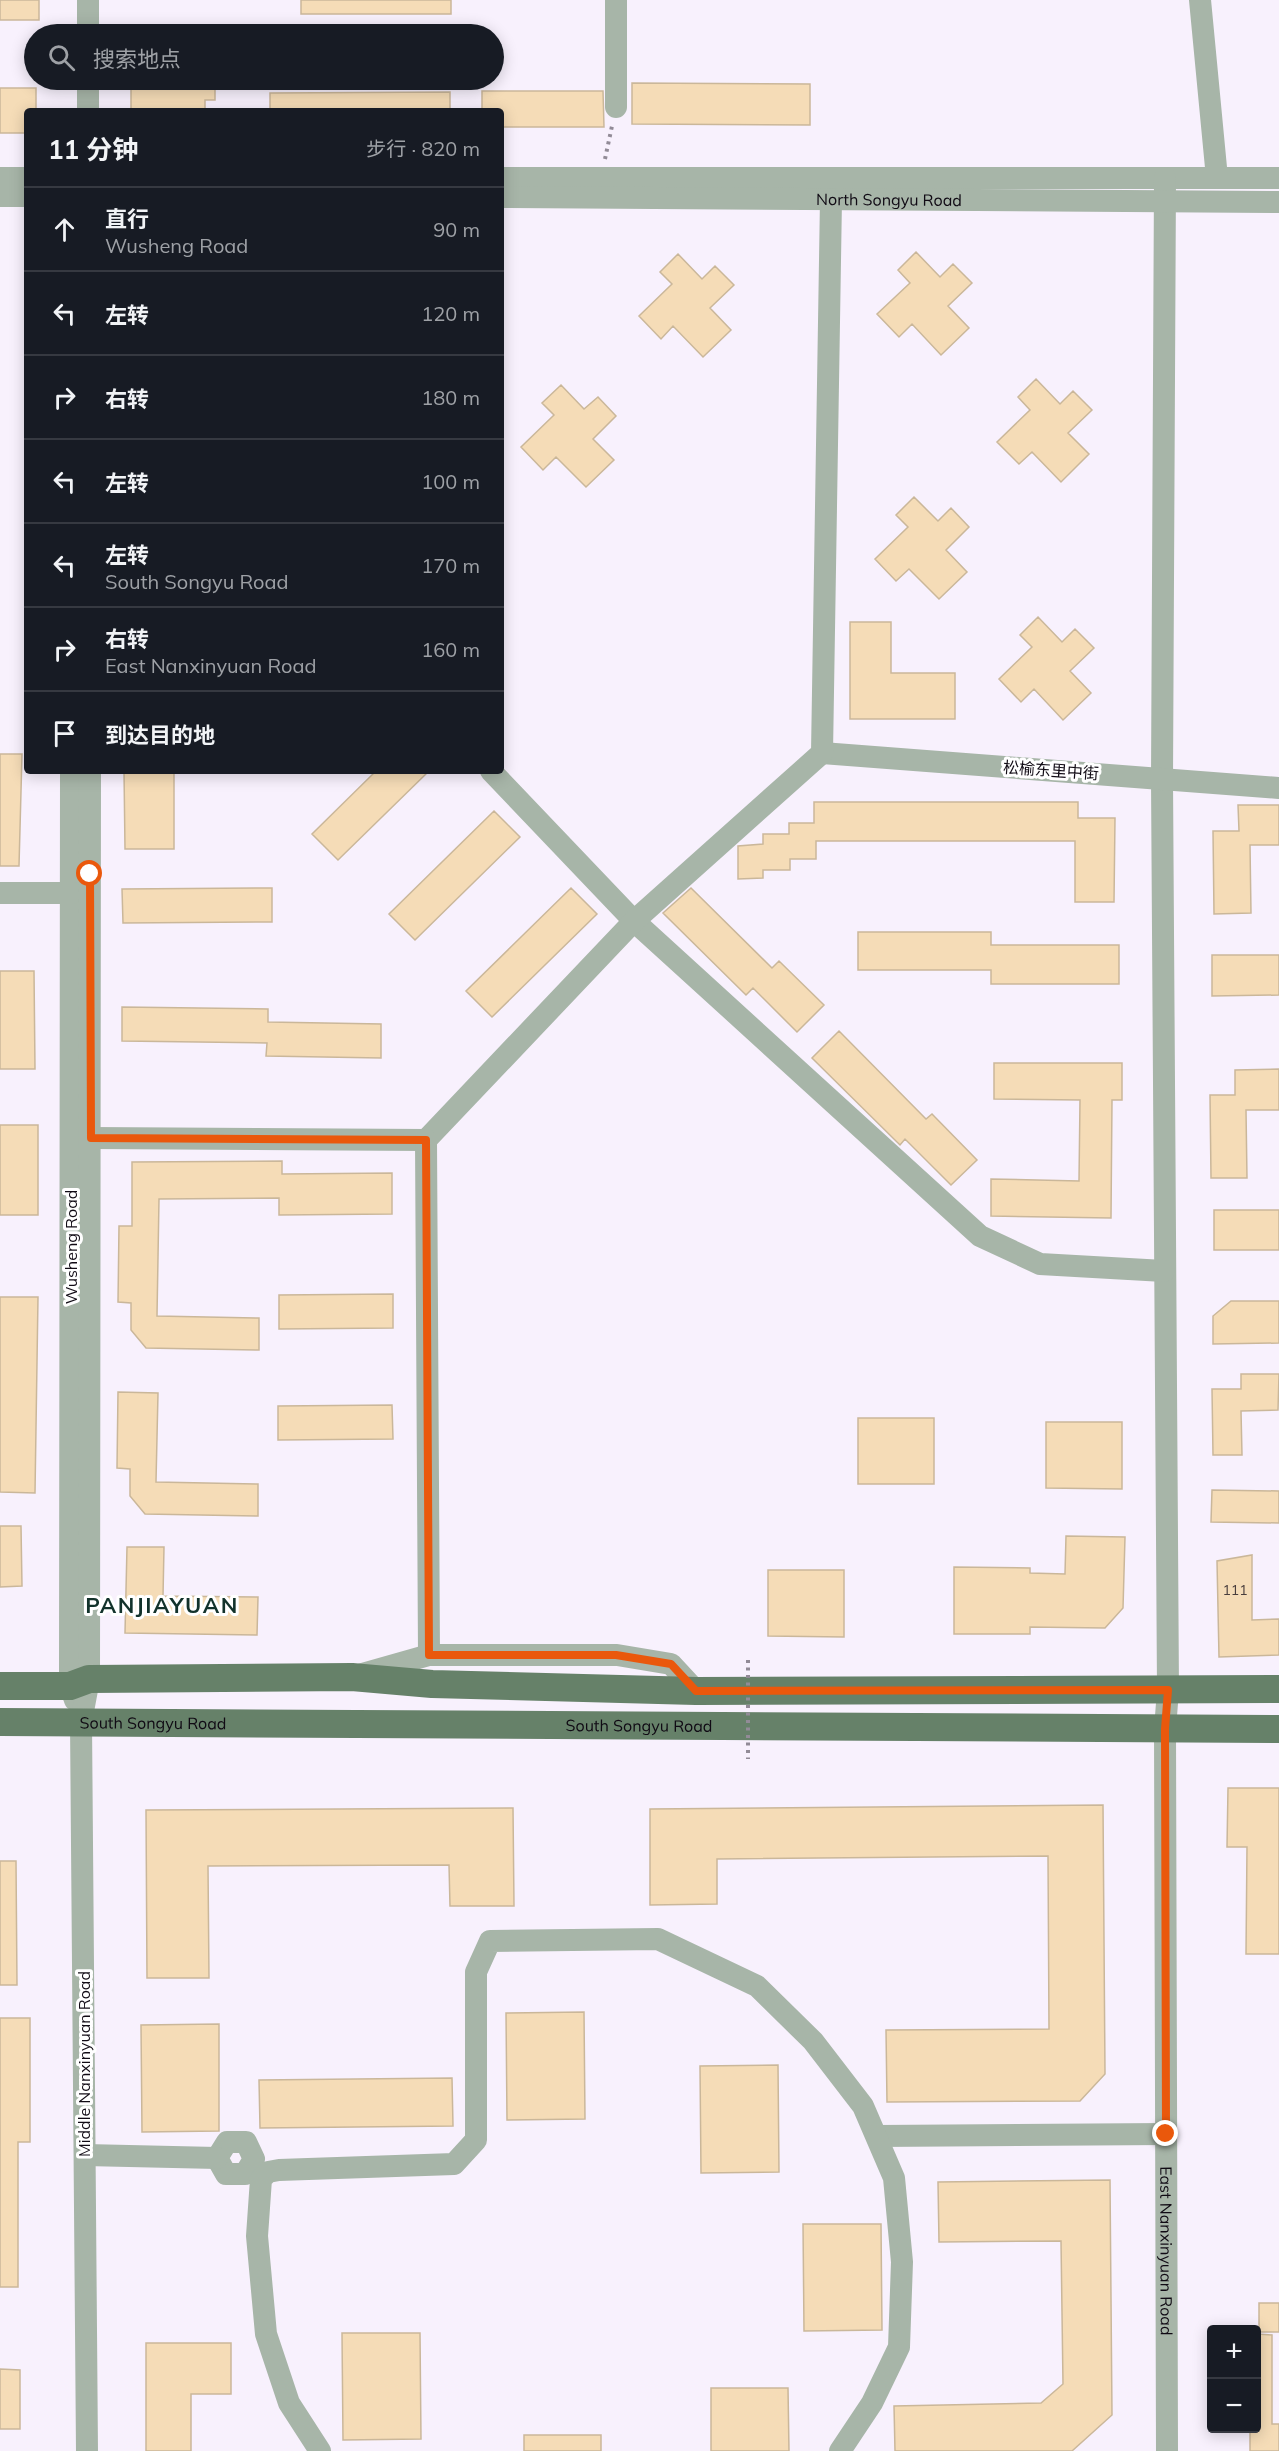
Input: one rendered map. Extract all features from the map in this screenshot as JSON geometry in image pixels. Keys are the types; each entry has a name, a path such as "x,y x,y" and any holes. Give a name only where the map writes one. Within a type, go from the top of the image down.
{"main road":[{"path":"0,1686 352,1677 432,1684 696,1691 1279,1689"},
{"name":"South Songyu Road","path":"0,1722 1279,1729"}],"street":[{"path":"88,0 88,24"},
{"path":"616,0 616,107"},
{"path":"1200,0 1217,178"},
{"path":"88,90 88,108"},
{"path":"0,178 24,178"},
{"name":"North Songyu Road","path":"504,178 1279,178"},
{"name":"East Nanxinyuan Road","path":"1165,178 1162,779 1168,1690 1165,1729 1167,2451"},
{"path":"0,196 24,196"},
{"name":"North Songyu Road","path":"504,197 1279,202"},
{"path":"429,1655 426,1140 634,921 822,753 831,199"},
{"name":"松榆东里中街","path":"822,753 1279,788"},
{"name":"Wusheng Road","path":"71,774 80,1683"},
{"name":"Wusheng Road","path":"80,1683 91,1138 90,774"},
{"path":"494,774 634,921 980,1236 1040,1264 1164,1271"},
{"path":"0,893 72,893"},
{"path":"91,1138 426,1140"},
{"path":"352,1677 429,1655 616,1655 671,1664 696,1691"},
{"name":"Middle Nanxinyuan Road","path":"80,1683 87,2451"},
{"path":"85,2155 217,2157 226,2174 245,2174 259,2168 454,2164 476,2140 476,1972 490,1941 658,1939 757,1986 813,2041 863,2106 894,2178 902,2262 899,2347 872,2403 840,2451"},
{"path":"877,2136 1166,2134"},
{"path":"259,2168 261,2179 257,2236 266,2334 288,2403 320,2451"}],"path":[{"path":"601,178 616,107"},
{"path":"748,1660 748,1759"}],"building":[{"path":"0,0 39,0 39,20 0,20"},
{"path":"301,0 451,0 451,14 301,14"},
{"path":"632,83 810,84 810,125 632,124"},
{"path":"0,88 36,90 36,108 24,108 24,133 0,133"},
{"path":"131,90 215,90 215,100 205,100 205,108 131,108"},
{"path":"482,91 603,91 604,127 504,127 504,108 482,108"},
{"path":"450,92 450,108 270,108 270,93"},
{"path":"916,252 940,277 953,264 972,283 948,306 969,328 941,355 912,324 899,337 877,314 910,283 898,270"},
{"path":"678,254 702,279 715,266 734,285 710,308 731,330 703,357 673,326 661,339 639,316 672,284 660,272"},
{"path":"1036,379 1060,404 1073,391 1092,410 1068,433 1089,454 1061,482 1032,452 1019,464 997,442 1030,410 1018,397"},
{"path":"561,385 584,409 598,397 616,416 593,439 614,460 586,487 556,457 543,470 521,447 554,415 542,403"},
{"path":"914,497 938,521 951,508 969,527 946,550 967,572 939,599 909,569 896,581 875,559 908,527 896,515"},
{"path":"1038,617 1062,642 1075,629 1094,648 1070,671 1091,693 1063,720 1034,689 1021,702 999,679 1032,647 1020,635"},
{"path":"850,622 891,622 891,673 955,673 955,719 850,719"},
{"path":"0,754 22,754 19,866 0,866"},
{"path":"124,774 174,774 174,849 125,849"},
{"path":"373,774 426,774 338,860 312,834"},
{"path":"814,802 1078,802 1078,818 1115,818 1114,902 1075,902 1075,841 816,841 816,859 790,859 790,870 763,870 763,878 738,879 738,846 763,844 763,834 789,834 789,823 814,823"},
{"path":"1238,805 1279,805 1279,845 1250,845 1251,913 1214,914 1213,831 1239,831"},
{"path":"494,811 520,837 415,940 389,914"},
{"path":"272,888 272,922 123,923 122,889"},
{"path":"571,888 597,914 492,1017 466,991"},
{"path":"691,888 772,968 779,961 824,1005 797,1032 753,988 746,995 663,913"},
{"path":"858,932 991,932 991,945 1119,945 1119,984 991,984 991,970 858,970"},
{"path":"1212,955 1279,955 1279,995 1212,996"},
{"path":"0,971 34,971 35,1069 0,1069"},
{"path":"122,1007 268,1009 268,1022 381,1024 381,1058 266,1056 267,1043 122,1041"},
{"path":"839,1031 926,1119 932,1114 977,1160 951,1185 905,1139 900,1145 812,1058"},
{"path":"994,1063 1122,1063 1122,1100 1112,1100 1111,1218 991,1216 991,1179 1079,1181 1080,1100 994,1099"},
{"path":"1279,1069 1279,1110 1246,1110 1247,1178 1211,1178 1210,1095 1235,1095 1235,1070"},
{"path":"0,1125 38,1125 38,1215 0,1215"},
{"path":"282,1161 282,1174 392,1173 392,1214 279,1215 279,1198 159,1199 157,1316 259,1318 259,1350 146,1348 131,1330 131,1303 118,1302 119,1226 132,1226 132,1162"},
{"path":"1214,1210 1279,1210 1279,1250 1214,1250"},
{"path":"393,1294 393,1328 279,1329 279,1295"},
{"path":"0,1297 38,1297 35,1493 0,1492"},
{"path":"1231,1301 1279,1301 1279,1343 1213,1344 1213,1316"},
{"path":"1241,1374 1279,1374 1278,1410 1241,1411 1242,1455 1213,1455 1212,1389 1241,1389"},
{"path":"118,1392 158,1393 156,1482 258,1484 258,1516 145,1514 130,1496 130,1469 117,1468"},
{"path":"392,1405 393,1439 278,1440 278,1406"},
{"path":"858,1418 934,1418 934,1484 858,1484"},
{"path":"1046,1422 1122,1422 1122,1489 1046,1488"},
{"path":"1212,1490 1279,1491 1279,1523 1211,1522"},
{"path":"0,1526 21,1526 22,1586 0,1587"},
{"path":"1066,1536 1125,1537 1123,1608 1105,1628 1030,1627 1030,1634 954,1634 954,1567 1030,1568 1030,1573 1065,1574"},
{"path":"127,1547 164,1547 163,1596 258,1597 257,1635 125,1633"},
{"path":"1252,1555 1252,1620 1279,1619 1279,1655 1219,1657 1217,1561"},
{"path":"768,1570 844,1570 844,1637 768,1636"},
{"path":"1228,1788 1279,1788 1279,1954 1246,1954 1247,1847 1227,1847"},
{"path":"1103,1805 1105,2074 1080,2101 887,2102 886,2030 1049,2029 1048,1856 717,1859 717,1904 650,1905 650,1809"},
{"path":"513,1808 514,1906 450,1906 449,1865 208,1866 209,1978 147,1978 146,1810"},
{"path":"0,1861 16,1861 17,1985 0,1985"},
{"path":"584,2012 585,2119 507,2120 506,2013"},
{"path":"0,2018 30,2018 30,2142 18,2142 18,2287 0,2287"},
{"path":"219,2024 219,2131 142,2132 141,2025"},
{"path":"778,2065 779,2172 701,2173 700,2066"},
{"path":"452,2078 453,2126 260,2128 259,2080"},
{"path":"1110,2180 1112,2415 1072,2451 895,2451 894,2406 1041,2403 1063,2384 1061,2241 939,2242 938,2182"},
{"path":"803,2224 881,2224 882,2330 804,2331"},
{"path":"1259,2303 1279,2303 1279,2332 1261,2332 1261,2325 1259,2325"},
{"path":"342,2333 420,2333 421,2439 343,2440"},
{"path":"1261,2334 1272,2335 1272,2424 1279,2424 1279,2451 1250,2451 1250,2433 1261,2433"},
{"path":"146,2343 231,2343 231,2394 191,2394 191,2451 146,2451"},
{"path":"0,2369 20,2370 20,2429 0,2429"},
{"path":"711,2388 788,2388 789,2451 711,2451"},
{"path":"524,2435 601,2435 601,2451 524,2451"}],"district":[{"name":"PANJIAYUAN","path":"162,1605"}],"route":[{"path":"90,874 91,1138 426,1140 429,1655 616,1655 671,1664 696,1691 1168,1690 1165,1729 1166,2134"}]}
